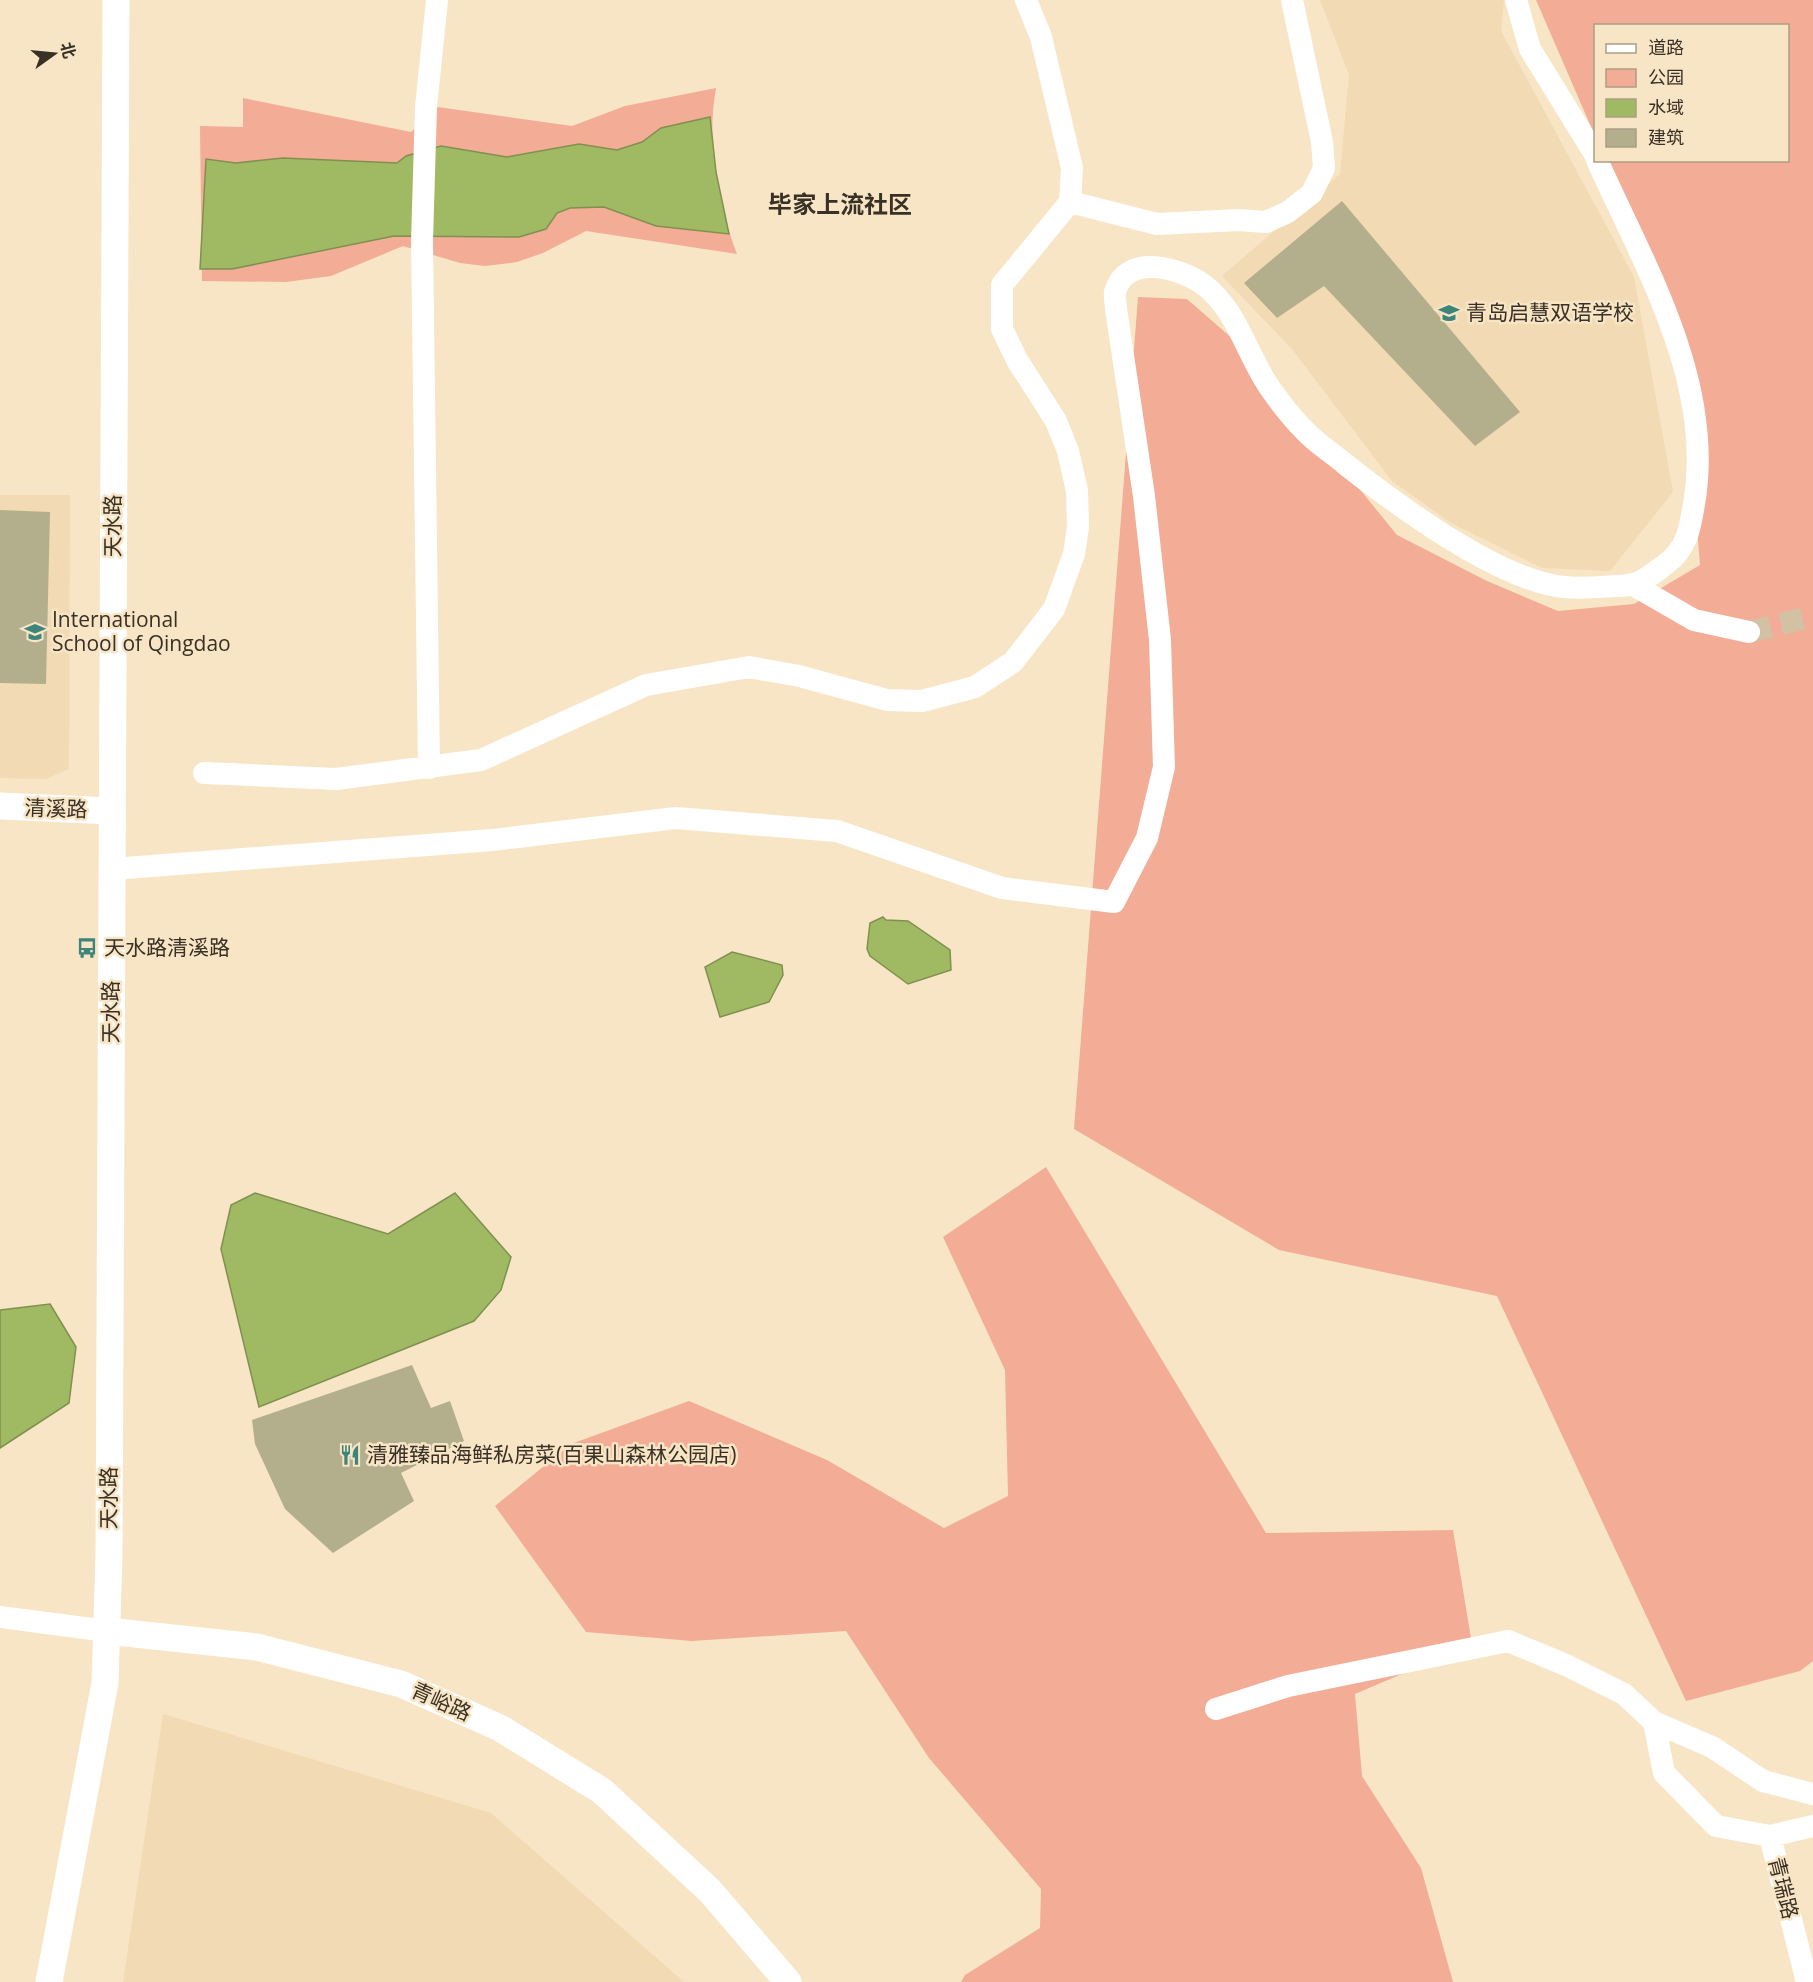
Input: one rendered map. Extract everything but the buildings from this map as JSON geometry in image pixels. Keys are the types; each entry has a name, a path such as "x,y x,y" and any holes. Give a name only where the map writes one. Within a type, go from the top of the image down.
{"street":[{"name":"天水路","path":"49,1982 105,1683 107,1631 116,0"},
{"path":"429,768 422,241 426,107 437,0"},
{"path":"204,773 336,779 429,768 481,759 646,685 748,667 799,676 887,700 922,701 975,687 1013,662 1054,609 1074,554 1078,527 1078,500 1068,451 1056,421 1017,360 1002,329 1002,285 1070,202 1072,168 1041,37 1026,0"},
{"path":"1070,202 1157,224 1238,220 1266,222 1288,212 1312,193 1324,168 1322,142 1292,0"},
{"path":"1516,0 1530,49 1594,153"},
{"path":"1599,162 1664,310 1689,381 1696,415 1698,482 1688,537 1676,556 1635,586"},
{"path":"112,869 493,840 676,818 837,831 1002,888 1114,902 1147,838 1164,767 1160,640 1144,496 1115,291 1125,277 1137,269 1162,267 1184,273 1205,286 1231,315 1270,389 1306,433 1397,505 1481,555 1522,575 1563,587 1635,586 1695,620 1749,632"},
{"name":"清溪路","path":"0,806 112,811"},
{"name":"青峪路","path":"0,1617 257,1647 401,1684 500,1728 602,1791 710,1891 788,1982"},
{"path":"1216,1709 1288,1686 1508,1641 1566,1665 1624,1694 1654,1722 1712,1746 1763,1781 1813,1794"},
{"path":"1654,1722 1664,1773 1716,1826 1770,1836"},
{"name":"青瑞路","path":"1807,1982 1770,1836 1813,1826"}],"shaded area":[{"name":"青岛启慧双语学校","path":"1320,0 1504,0 1501,31 1634,277 1673,492 1610,571 1542,568 1451,523 1392,481 1292,349 1222,276 1340,174 1349,75"},
{"name":"International School of Qingdao","path":"0,495 70,495 69,769 46,779 0,778"},
{"path":"163,1714 491,1813 684,1982 123,1982"}],"green space":[{"path":"1536,0 1813,0 1813,1661 1800,1671 1686,1701 1497,1296 1279,1250 1074,1129 1138,297 1187,299 1249,353 1397,535 1487,581 1558,611 1634,604 1700,565 1681,329 1606,162 1789,162 1789,24 1594,24 1594,134"},
{"path":"716,88 712,130 713,151 719,193 737,254 586,231 543,253 517,262 485,266 460,263 403,246 331,276 286,282 202,281 200,126 243,127 243,98 411,132 438,107 572,126 625,106"},
{"path":"1046,1167 1266,1533 1453,1530 1472,1644 1355,1694 1362,1776 1421,1868 1453,1982 961,1982 965,1975 1040,1928 1041,1889 929,1758 846,1631 692,1641 586,1632 495,1506 571,1444 689,1401 827,1460 944,1528 1008,1496 1005,1370 943,1237"}],"water":[{"path":"710,117 716,172 729,234 656,226 604,207 570,208 557,213 546,229 519,237 394,236 232,269 200,269 206,159 236,163 283,158 397,163 406,156 441,146 507,157 579,144 617,150 642,142 661,128"},
{"path":"883,917 886,920 908,921 950,950 951,970 908,984 870,956 867,949 870,923"},
{"path":"732,952 782,965 783,975 769,1002 720,1017 705,967"},
{"path":"255,1193 388,1234 455,1193 511,1257 501,1290 474,1321 259,1407 221,1249 231,1205"},
{"path":"50,1304 76,1347 69,1403 0,1448 0,1310"}],"tunnel":[{"path":"1749,632 1813,616"}],"place":[{"name":"青岛启慧双语学校","path":"1449,313"},
{"name":"International School of Qingdao","path":"35,632"},
{"name":"天水路清溪路","path":"87,948"},
{"name":"清雅臻品海鲜私房菜(百果山森林公园店)","path":"350,1455"}],"district":[{"name":"毕家上流社区","path":"840,205"}]}
